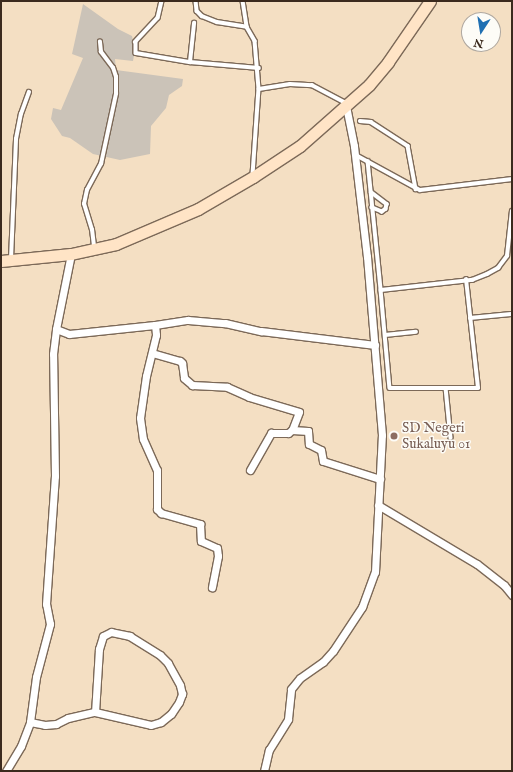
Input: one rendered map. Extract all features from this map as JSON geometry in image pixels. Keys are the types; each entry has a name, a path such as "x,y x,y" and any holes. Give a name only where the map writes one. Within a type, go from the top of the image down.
{"main road":[{"path":"6,261 71,254 116,244 198,209 253,177 300,146 369,85 388,62 430,1"}],"street":[{"path":"264,771 269,750 288,719 291,688 300,678 324,662 333,651 350,626 364,600 375,572 382,435 375,345 355,154 346,106"},
{"path":"6,771 21,746 30,722 36,677 50,624 46,604 55,476 53,354 56,329 71,254"},
{"path":"56,329 69,334 188,320 225,323 261,330 375,345"},
{"path":"155,325 156,336 146,376 140,426 143,439 157,470 157,509 161,513 200,525 201,541 205,544 214,546 219,553 212,587"},
{"path":"152,353 180,361 182,363 184,378 192,385 227,387 249,397 299,412 292,430"},
{"path":"250,470 271,433 288,433 292,430 308,431 309,444 321,450 325,462 380,479"},
{"path":"378,505 477,564 504,585 512,595"},
{"path":"30,722 45,725 56,724 68,718 95,712 151,725 161,722 171,714 179,702 182,694 180,685 168,663 160,655 130,636 111,632 103,636 99,649 95,712"}],"lane":[{"path":"162,1 158,18 136,42 136,53 190,62 259,68"},
{"path":"196,1 197,10 202,16 217,22 247,27"},
{"path":"243,1 247,27 256,40 259,68 259,90 253,177"},
{"path":"190,62 194,23"},
{"path":"94,250 92,230 84,204 87,190 102,164 116,94 114,72 110,62 101,52 100,42"},
{"path":"259,90 290,84 312,85 344,102 346,106"},
{"path":"6,261 16,139 29,92"},
{"path":"360,121 371,122 408,146 416,189"},
{"path":"355,154 416,189 437,189 512,179"},
{"path":"368,161 390,388 478,388 466,280"},
{"path":"371,192 387,204 386,209 382,212 372,208"},
{"path":"381,290 466,280 487,274 498,268 507,256 512,211"},
{"path":"470,318 511,314"},
{"path":"385,335 416,332"},
{"path":"446,388 451,438"}],"shaded area":[{"path":"83,4 118,29 132,36 135,50 133,61 115,59 116,70 183,79 182,86 169,95 166,108 151,126 150,154 120,160 93,154 70,138 62,136 51,119 53,108 61,110 83,58 72,54"}],"place":[{"name":"SD Negeri Sukaluyu 01","path":"394,436"}]}
